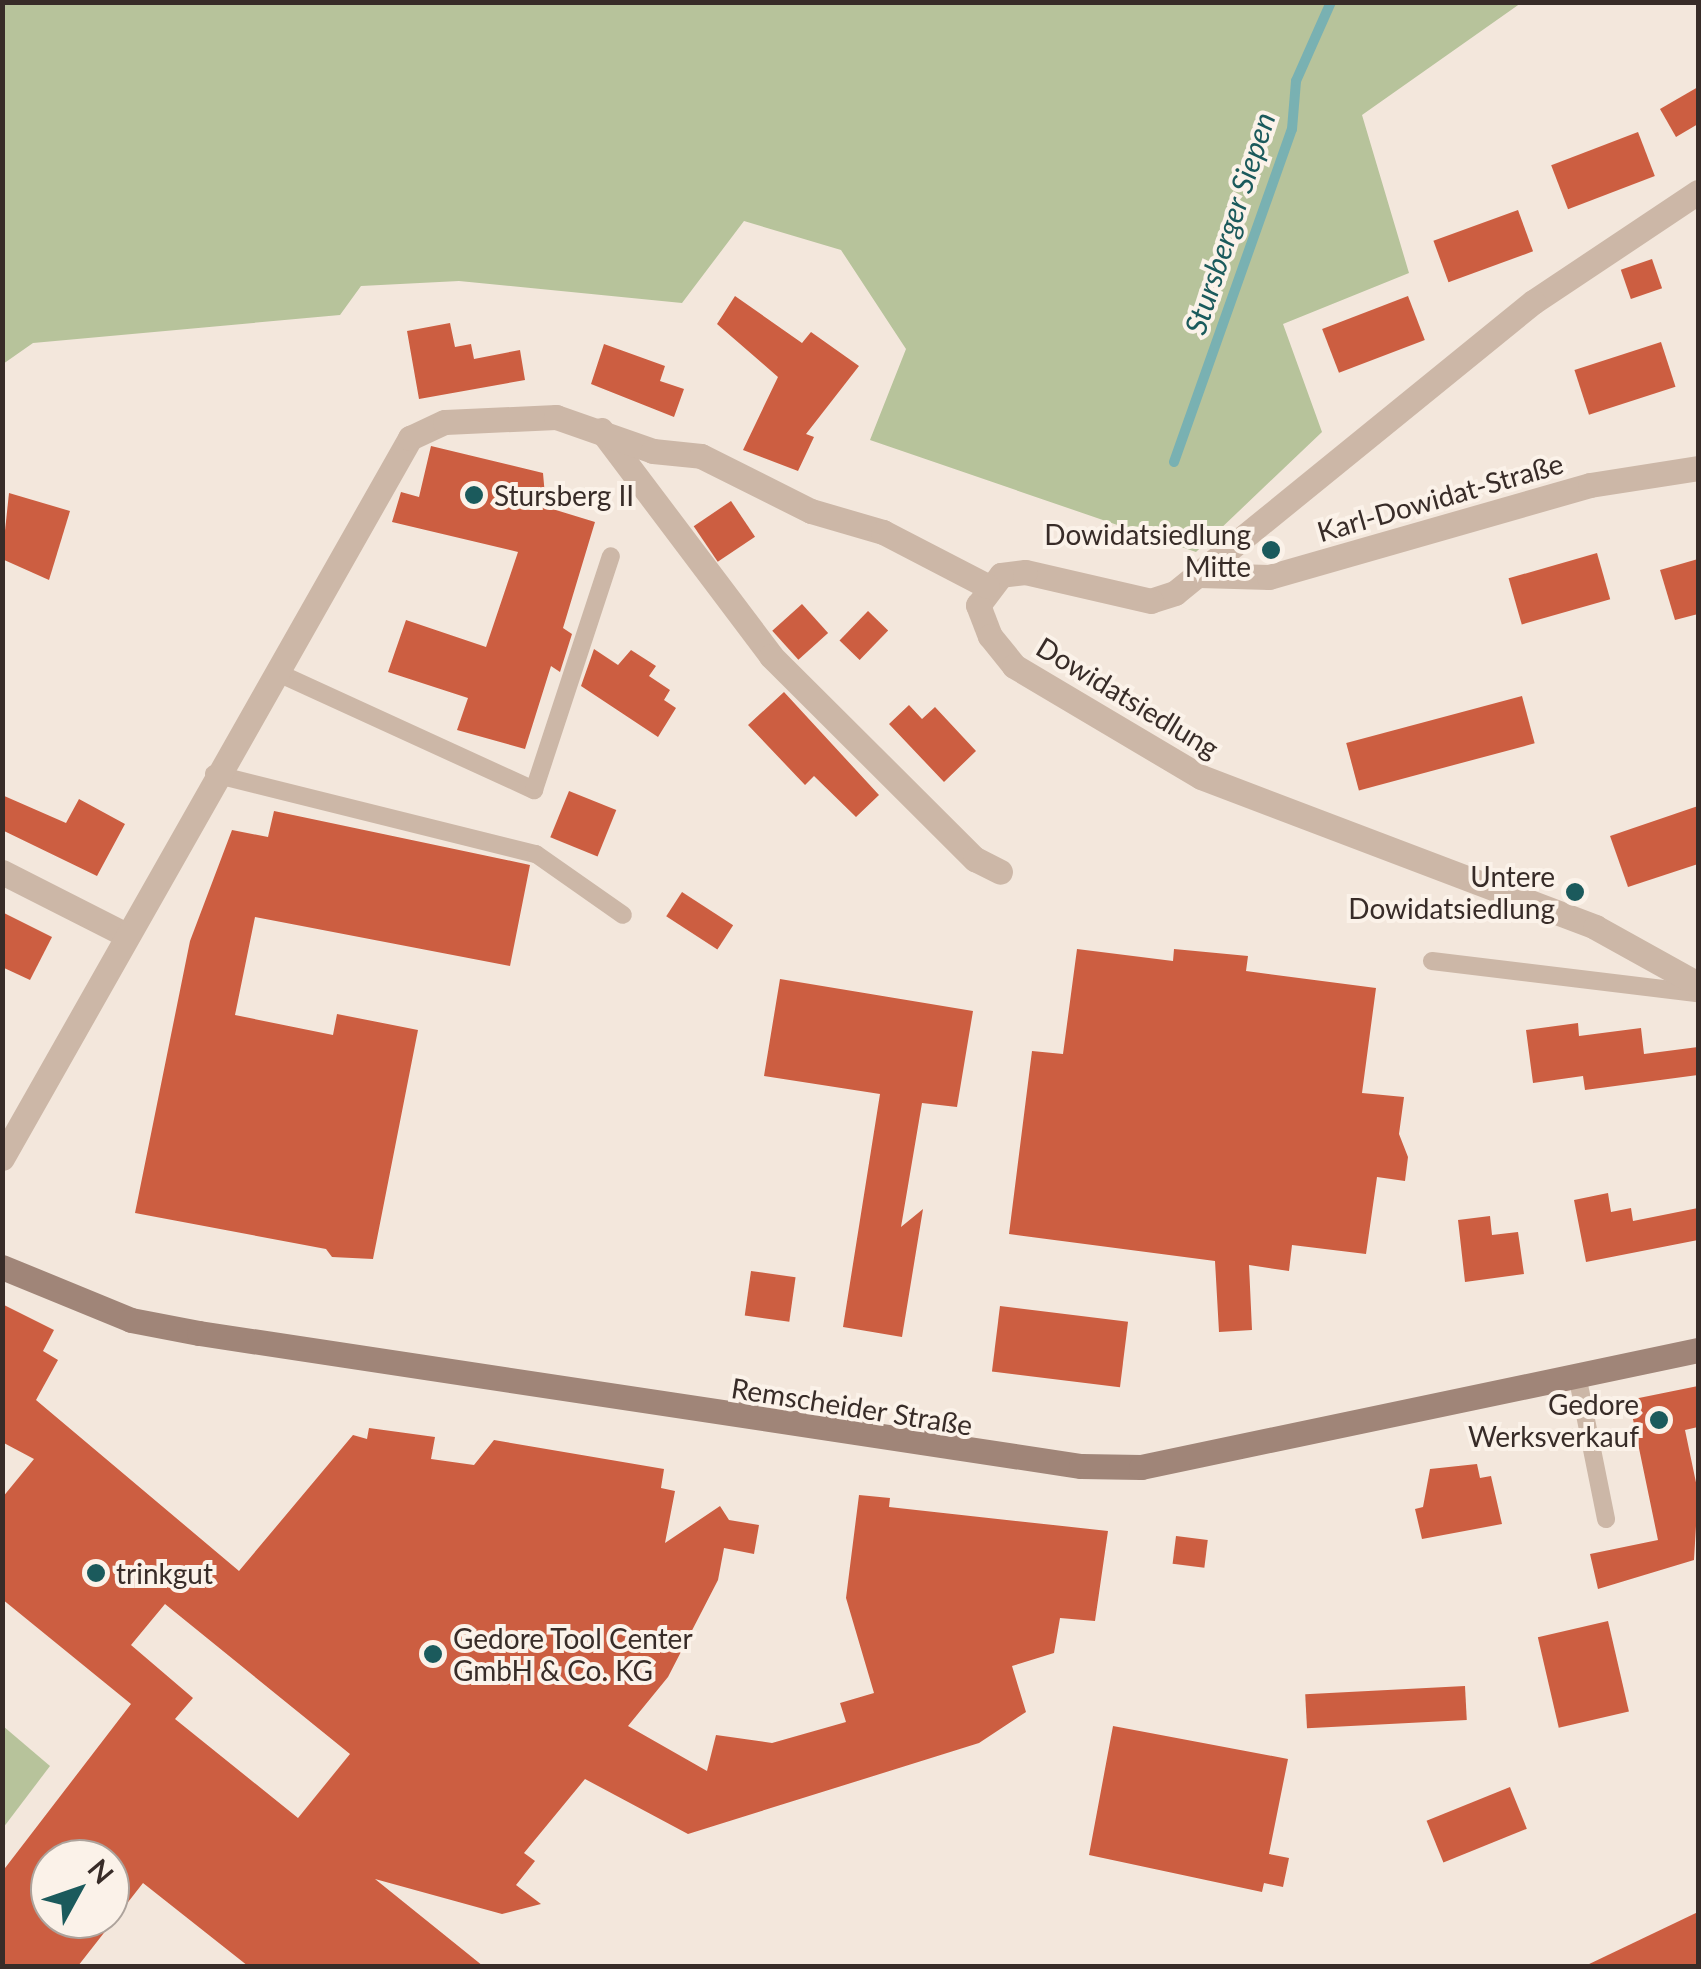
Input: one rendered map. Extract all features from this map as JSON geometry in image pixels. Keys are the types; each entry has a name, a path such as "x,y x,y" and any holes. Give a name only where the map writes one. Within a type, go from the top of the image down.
{"main road":[{"name":"Remscheider Straße","path":"2,1266 148,1323 1019,1462 1141,1467 1698,1350"}],"street":[{"path":"2,1158 214,774 344,567 410,438 444,422 496,416 556,418 600,430 653,452 701,456 811,511 882,532 987,586 1025,572 1151,601 1199,575 1533,302 1698,192"},
{"path":"600,430 771,656 975,859 1000,872"},
{"name":"Karl-Dowidat-Straße","path":"1199,575 1269,577 1590,485 1698,468"},
{"name":"Dowidatsiedlung","path":"987,586 978,605 990,636 1014,666 1123,736 1201,778 1595,927 1698,984"},
{"path":"2,872 126,935"}],"lane":[{"path":"276,672 534,790 611,556"},
{"path":"214,774 536,854 623,915"},
{"path":"1432,960 1698,993"},
{"path":"1577,1375 1606,1519"}],"green space":[{"path":"3,2 1521,3 1362,115 1409,273 1283,324 1322,432 1196,552 870,440 906,349 841,250 744,221 682,303 459,281 361,286 340,315 33,343 3,364"},
{"path":"3,1726 50,1766 3,1828"}],"building":[{"path":"1698,87 1698,124 1676,137 1660,109"},
{"path":"1638,132 1655,176 1568,209 1551,165"},
{"path":"1518,210 1533,251 1448,282 1433,241"},
{"path":"1652,259 1662,288 1631,299 1621,270"},
{"path":"735,296 802,343 811,332 859,366 806,434 814,437 798,471 743,450 778,377 717,324"},
{"path":"1408,296 1425,340 1339,373 1322,329"},
{"path":"450,323 455,347 471,344 474,359 520,350 525,380 419,399 407,331"},
{"path":"1661,342 1676,387 1589,415 1574,370"},
{"path":"604,344 665,366 660,381 684,389 674,417 591,384"},
{"path":"431,446 543,473 546,507 595,522 563,628 572,634 560,672 551,666 525,749 457,730 468,698 388,672 406,620 486,647 518,552 392,522 401,492 419,497"},
{"path":"9,493 70,511 49,580 2,559"},
{"path":"731,501 755,537 718,562 694,526"},
{"path":"1597,553 1610,599 1522,624 1509,578"},
{"path":"1698,559 1698,614 1675,620 1660,570"},
{"path":"802,604 828,633 798,660 772,631"},
{"path":"868,611 888,630 860,660 840,640"},
{"path":"594,649 618,665 631,650 656,666 649,676 670,690 664,700 676,708 658,737 581,686"},
{"path":"784,692 879,795 856,817 814,776 805,785 748,725"},
{"path":"1522,696 1535,743 1359,790 1346,743"},
{"path":"909,705 922,719 935,707 976,751 944,782 889,724"},
{"path":"569,791 616,810 598,856 550,837"},
{"path":"2,795 66,823 79,799 125,824 97,876 2,830"},
{"path":"1698,806 1698,864 1628,887 1610,836"},
{"path":"274,811 530,865 510,966 255,917 235,1015 333,1035 337,1014 418,1030 373,1259 332,1257 326,1249 135,1213 190,941 232,830 268,837"},
{"path":"682,892 733,925 717,950 666,916"},
{"path":"2,912 52,937 30,980 2,967"},
{"path":"1077,949 1173,961 1174,949 1248,956 1246,971 1376,988 1362,1093 1404,1097 1399,1134 1408,1157 1405,1181 1377,1177 1366,1254 1292,1245 1289,1271 1249,1265 1252,1330 1219,1332 1215,1261 1009,1234 1032,1051 1063,1054"},
{"path":"780,979 973,1011 957,1107 922,1103 901,1227 923,1209 902,1337 843,1327 880,1094 764,1076"},
{"path":"1578,1023 1579,1036 1641,1028 1644,1054 1698,1047 1698,1075 1585,1090 1583,1076 1533,1083 1526,1030"},
{"path":"1608,1193 1611,1212 1631,1208 1633,1221 1698,1208 1698,1240 1586,1262 1574,1200"},
{"path":"1490,1216 1492,1235 1518,1232 1524,1274 1465,1282 1458,1220"},
{"path":"751,1271 796,1277 789,1322 745,1316"},
{"path":"2,1304 54,1330 43,1351 58,1360 36,1400 239,1571 353,1435 367,1439 369,1428 435,1437 431,1459 474,1465 494,1440 664,1469 661,1488 675,1491 665,1543 720,1506 729,1520 759,1525 754,1554 724,1548 718,1580 668,1677 628,1726 707,1771 716,1735 772,1743 846,1722 840,1703 874,1693 846,1598 859,1495 890,1498 889,1507 1108,1531 1095,1621 1060,1618 1054,1653 1012,1666 1026,1712 979,1743 688,1834 585,1779 524,1853 535,1861 516,1885 541,1904 502,1914 375,1879 483,1966 248,1966 143,1883 130,1900 130,1839 30,1839 30,1939 99,1939 78,1966 2,1966 2,1872 131,1704 2,1599 2,1498 34,1459 2,1442","holes":["165,1604 350,1754 298,1818 175,1719 193,1698 131,1645"]},
{"path":"1000,1306 1128,1322 1120,1387 992,1372"},
{"path":"1698,1386 1698,1427 1685,1430 1698,1492 1694,1560 1598,1589 1590,1554 1658,1540 1629,1400"},
{"path":"1477,1464 1480,1478 1491,1476 1502,1524 1422,1539 1415,1509 1423,1507 1430,1469"},
{"path":"1176,1536 1208,1540 1204,1568 1173,1564"},
{"path":"1608,1621 1629,1712 1559,1728 1538,1637"},
{"path":"1465,1686 1467,1720 1307,1728 1305,1694"},
{"path":"1113,1726 1288,1759 1269,1854 1289,1858 1283,1887 1264,1883 1262,1892 1089,1855"},
{"path":"1510,1787 1527,1829 1443,1862 1427,1821"},
{"path":"1698,1912 1698,1966 1585,1966"}],"waterway":[{"name":"Stursberger Siepen","path":"1174,462 1292,129 1296,81 1331,2"}],"place":[{"name":"Stursberg II","path":"474,495"},
{"name":"Dowidatsiedlung Mitte","path":"1271,550"},
{"name":"Untere Dowidatsiedlung","path":"1575,892"},
{"name":"Gedore Werksverkauf","path":"1659,1420"},
{"name":"trinkgut","path":"96,1573"},
{"name":"Gedore Tool Center GmbH & Co. KG","path":"433,1654"}]}
